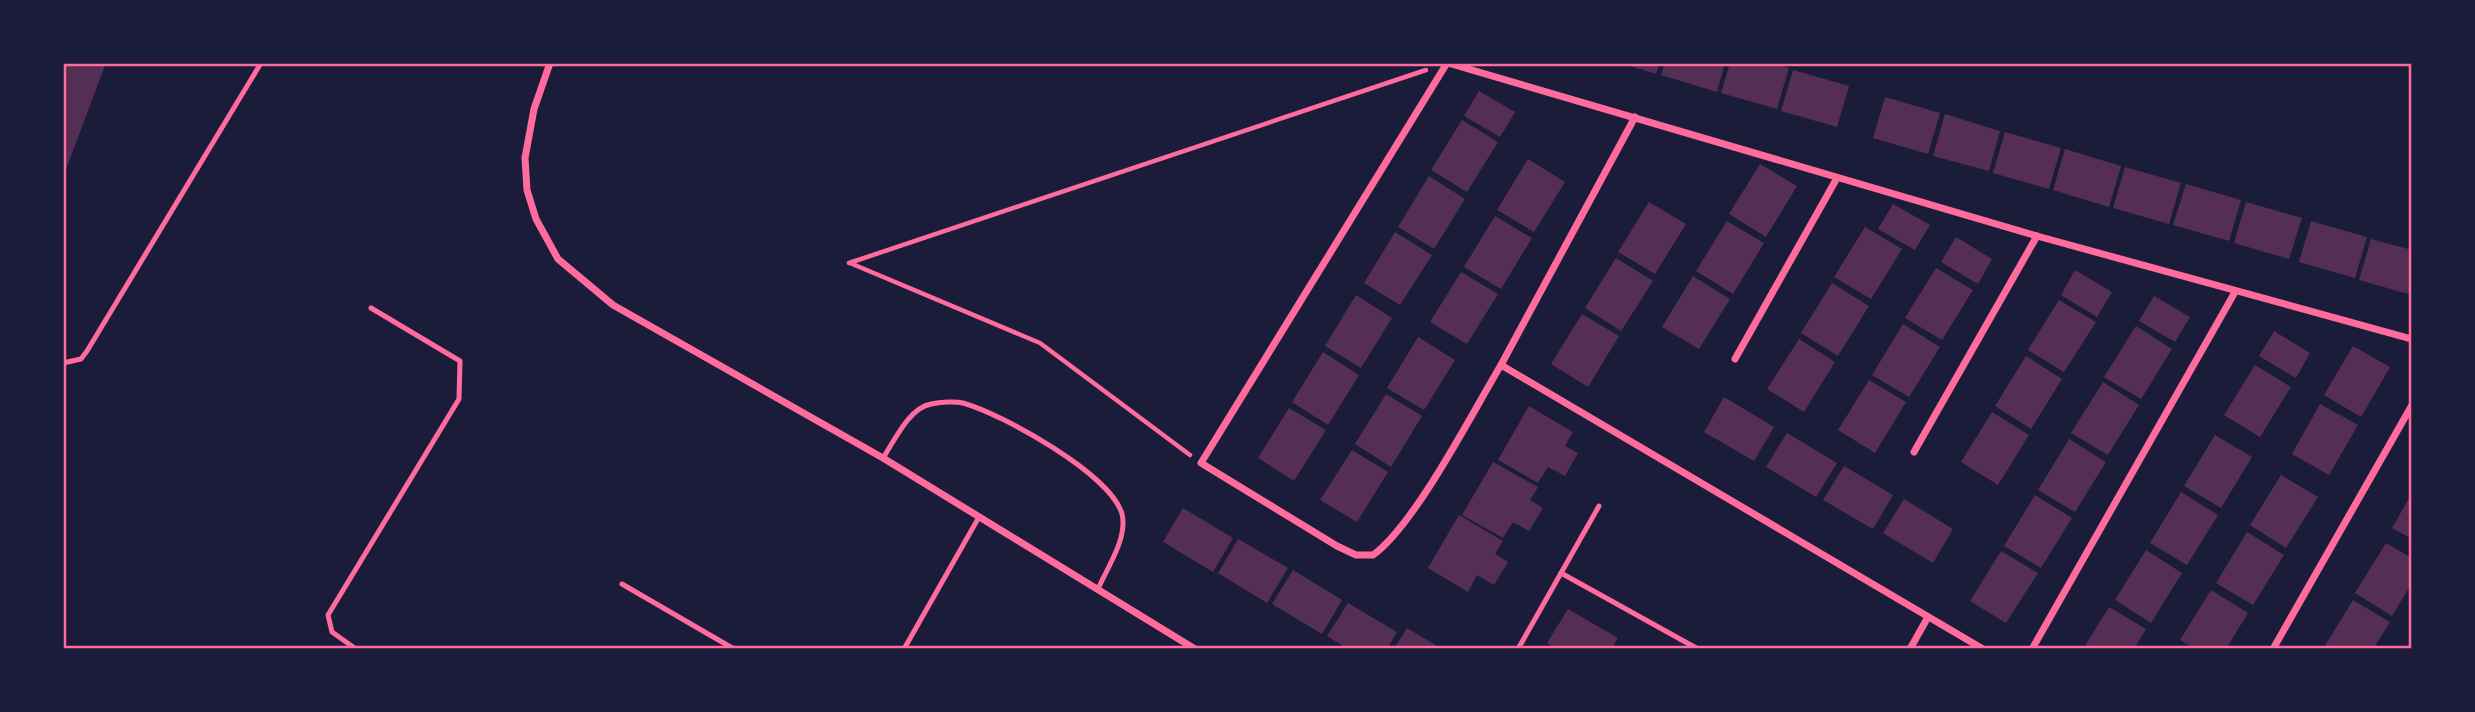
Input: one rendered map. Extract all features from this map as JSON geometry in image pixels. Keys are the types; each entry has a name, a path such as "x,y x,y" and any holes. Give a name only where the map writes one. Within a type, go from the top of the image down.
{"street":[{"path":"550,63 534,109 525,158 527,190 536,219 558,259 612,304 883,458 1195,649"},
{"path":"1635,117 1501,365 1427,487 1393,537 1373,555 1356,555 1337,546 1201,463 1448,63 1635,117 2037,236 2412,339"},
{"path":"1735,359 1837,178"},
{"path":"1914,452 2037,236"},
{"path":"2032,649 2235,292"},
{"path":"1501,365 1983,649"},
{"path":"2273,649 2412,405"},
{"path":"1910,649 1928,617"}],"lane":[{"path":"63,363 81,359 87,351 261,63"},
{"path":"356,649 332,632 328,615 459,399 460,361 371,308"},
{"path":"883,458 916,410 930,404 960,402 995,415 1031,435 1107,489 1122,514 1120,541 1098,589"},
{"path":"1518,649 1600,506"},
{"path":"904,649 979,517"},
{"path":"1561,573 1698,649"},
{"path":"622,584 734,649"}],"path":[{"path":"1201,463 1040,343 849,263 1434,67"}],"building":[{"path":"63,63 106,63 63,177"},
{"path":"1621,63 1660,63 1656,74"},
{"path":"1665,63 1725,63 1717,92 1661,75"},
{"path":"1730,63 1771,63 1789,68 1777,109 1721,93"},
{"path":"1793,70 1849,86 1837,127 1781,111"},
{"path":"1479,91 1515,112 1500,137 1464,116"},
{"path":"1885,97 1940,113 1928,154 1873,138"},
{"path":"1945,114 2000,131 1989,171 1933,156"},
{"path":"1462,120 1498,142 1467,192 1431,170"},
{"path":"2005,132 2061,148 2049,189 1993,173"},
{"path":"2065,149 2121,166 2109,207 2053,190"},
{"path":"1528,159 1565,182 1534,232 1497,210"},
{"path":"1760,164 1797,186 1766,237 1729,214"},
{"path":"2125,167 2181,183 2169,224 2113,208"},
{"path":"1429,176 1465,199 1434,249 1398,227"},
{"path":"2186,184 2241,200 2229,241 2173,225"},
{"path":"1649,202 1686,224 1655,274 1618,252"},
{"path":"2246,202 2302,218 2289,259 2234,243"},
{"path":"1893,204 1930,225 1915,250 1878,229"},
{"path":"1495,216 1532,238 1501,289 1464,267"},
{"path":"1727,221 1764,243 1733,294 1696,271"},
{"path":"2311,221 2367,237 2355,278 2299,262"},
{"path":"1865,227 1902,249 1871,299 1834,277"},
{"path":"1395,232 1432,255 1400,305 1364,283"},
{"path":"1956,237 1992,259 1978,284 1941,262"},
{"path":"2371,239 2412,250 2412,295 2359,280"},
{"path":"1616,258 1653,281 1621,331 1585,308"},
{"path":"1936,268 1973,290 1942,340 1905,318"},
{"path":"2075,270 2112,292 2097,317 2061,295"},
{"path":"1461,272 1498,294 1467,344 1430,322"},
{"path":"1693,276 1730,299 1699,349 1662,327"},
{"path":"1832,283 1869,306 1838,356 1801,333"},
{"path":"1356,295 1392,318 1361,368 1325,346"},
{"path":"2154,296 2190,317 2175,342 2139,321"},
{"path":"2059,300 2096,322 2064,372 2028,350"},
{"path":"1582,314 1619,336 1588,387 1551,364"},
{"path":"1903,324 1940,347 1909,397 1872,375"},
{"path":"2136,326 2172,349 2141,399 2104,377"},
{"path":"2274,331 2310,353 2296,378 2259,356"},
{"path":"1418,337 1455,360 1424,410 1387,388"},
{"path":"1799,339 1835,362 1804,412 1767,389"},
{"path":"2353,346 2390,367 2361,417 2324,395"},
{"path":"1323,352 1359,375 1328,425 1292,402"},
{"path":"2026,356 2062,379 2031,429 1995,406"},
{"path":"2255,365 2291,387 2260,437 2224,415"},
{"path":"1869,380 1906,402 1875,453 1838,430"},
{"path":"2103,382 2139,405 2108,455 2071,433"},
{"path":"1386,394 1422,416 1391,467 1355,444"},
{"path":"1724,397 1774,427 1754,461 1704,432"},
{"path":"2320,404 2358,425 2329,475 2292,454"},
{"path":"1529,406 1573,432 1565,446 1578,453 1565,476 1548,467 1538,483 1498,460"},
{"path":"1289,408 1326,430 1294,481 1258,458"},
{"path":"1992,412 2029,435 1998,485 1961,462"},
{"path":"1787,433 1837,463 1816,497 1766,467"},
{"path":"2215,435 2252,457 2221,508 2184,486"},
{"path":"2069,439 2106,462 2075,512 2038,490"},
{"path":"1352,450 1388,472 1357,522 1320,500"},
{"path":"1493,462 1538,487 1530,500 1543,508 1529,531 1513,522 1503,538 1462,515"},
{"path":"1844,466 1893,495 1873,529 1823,500"},
{"path":"2281,475 2318,497 2286,548 2250,525"},
{"path":"2181,492 2218,515 2187,565 2150,543"},
{"path":"2412,493 2412,539 2392,528"},
{"path":"2035,495 2072,518 2041,568 2004,546"},
{"path":"1904,499 1953,529 1933,563 1883,533"},
{"path":"1183,508 1233,538 1213,572 1163,542"},
{"path":"1459,515 1503,541 1495,554 1508,562 1494,585 1477,575 1468,592 1428,568"},
{"path":"2247,532 2284,555 2253,605 2216,583"},
{"path":"1238,539 1288,568 1267,603 1218,573"},
{"path":"2386,543 2412,558 2412,583 2392,616 2355,593"},
{"path":"2146,550 2182,573 2151,623 2115,600"},
{"path":"2001,551 2038,573 2006,623 1970,601"},
{"path":"1293,570 1342,600 1322,634 1272,604"},
{"path":"2211,590 2248,613 2226,649 2195,649 2180,640"},
{"path":"2353,600 2390,622 2373,649 2323,649"},
{"path":"1348,603 1397,632 1387,649 1348,649 1327,636"},
{"path":"2109,607 2146,629 2134,649 2083,649"},
{"path":"1568,609 1618,638 1611,649 1558,649 1547,643"},
{"path":"1407,628 1442,649 1394,649"}]}
